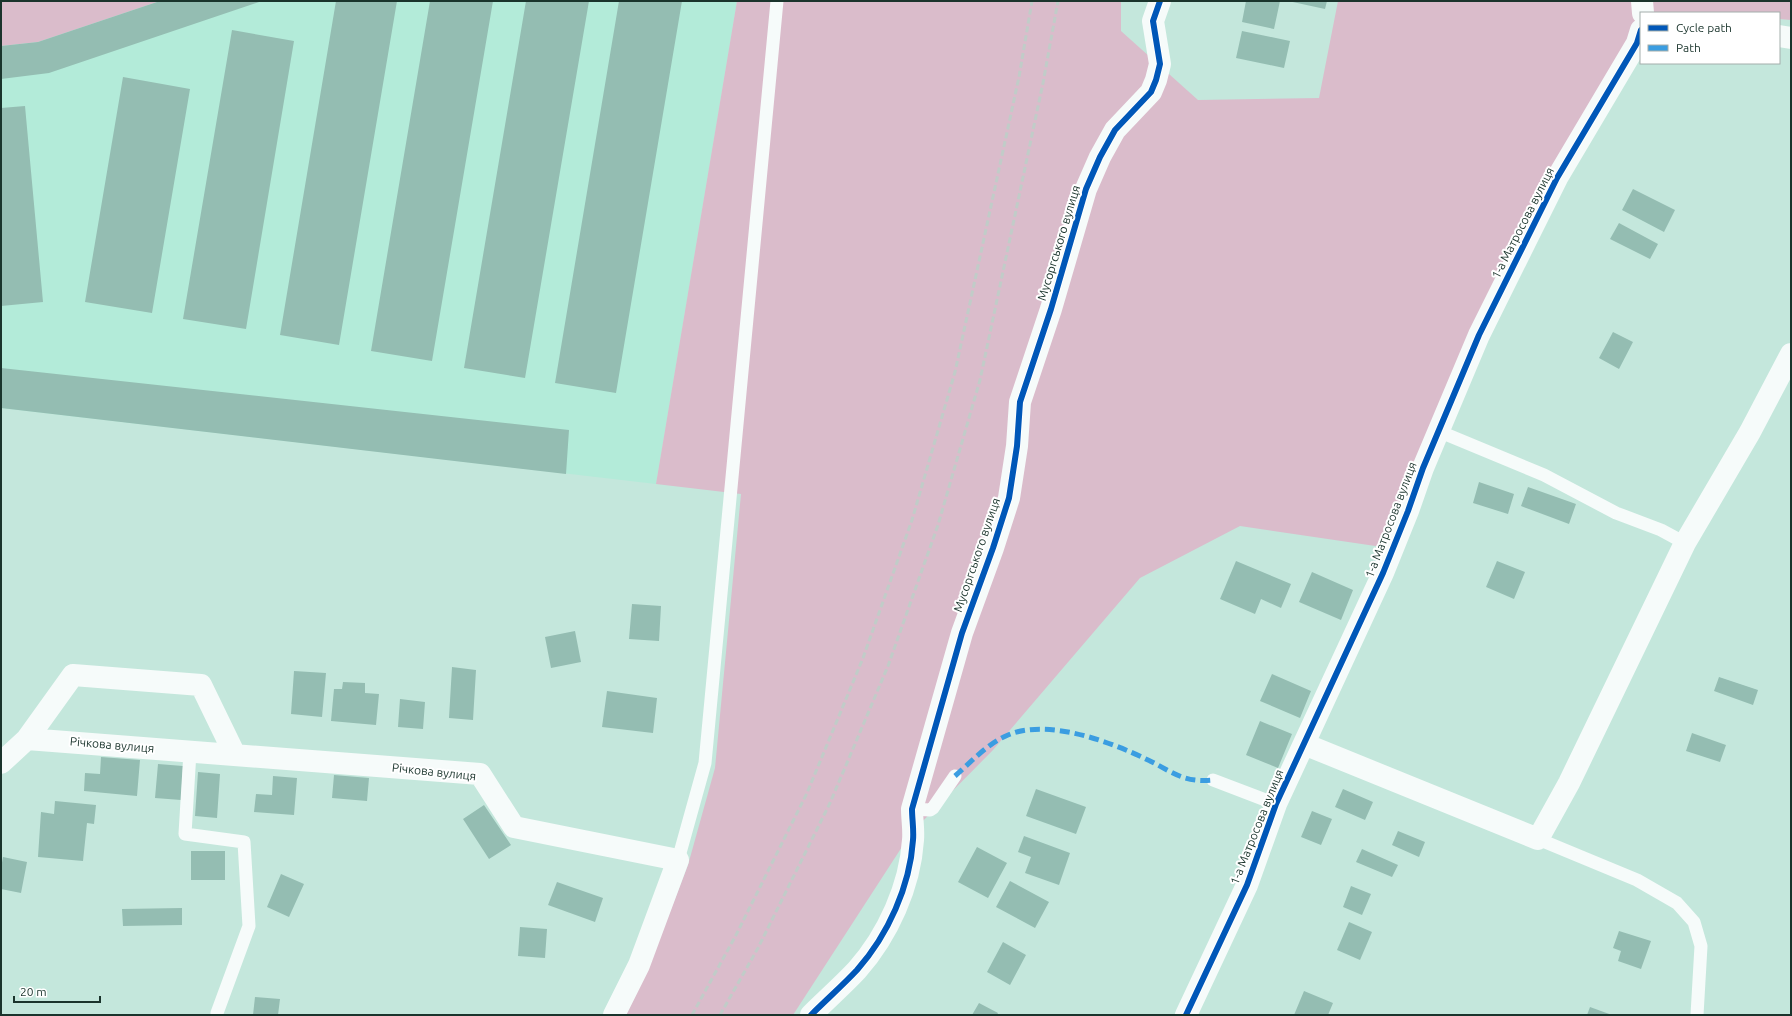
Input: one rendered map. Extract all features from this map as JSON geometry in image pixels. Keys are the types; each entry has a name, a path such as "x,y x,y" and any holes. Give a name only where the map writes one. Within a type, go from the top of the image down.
{"street":[{"name":"Мусоргського вулиця","path":"822,1011 873,949 891,919 909,868 913,839 912,809 962,633 993,548 1009,498 1017,446 1020,402 1051,309 1086,189 1114,130 1151,92 1156,80 1160,64 1153,21 1160,1"},
{"path":"1642,1 1643,12"},
{"path":"1780,36 1791,38"},
{"name":"1-а Матросова вулиця","path":"1186,1015 1247,884 1276,804 1383,573 1408,511 1423,468 1479,335 1518,260 1539,213 1557,178 1640,38"},
{"path":"1304,744 1538,839 1569,783 1685,543 1750,432 1791,354"},
{"path":"1,763 27,739 73,675 201,685 235,755"},
{"name":"Річкова вулиця","path":"27,739 480,774 514,827 678,860"},
{"path":"614,1015 639,965 678,860"}],"lane":[{"path":"678,860 705,763 777,1"},
{"path":"1438,431 1544,475 1616,513 1661,530 1685,543"},
{"path":"190,752 185,834 244,842 248,926 217,1013"},
{"path":"912,809 930,810 933,808 955,776"},
{"path":"1213,780 1276,804"},
{"path":"1538,839 1637,880 1676,903 1694,922 1701,946 1697,1015"}],"shaded area":[{"path":"1,1 160,1 38,42 1,46"},
{"path":"160,1 737,1 656,484 1,408 1,46 38,42"},
{"path":"737,1 1121,1 1121,31 1198,100 1319,98 1338,1 1791,1 1791,20 1780,19 1780,12 1640,12 1640,15 1481,328 1389,548 1240,526 1140,578 993,750 911,833 793,1015 626,1015 647,972 688,865 715,768 741,494 656,484"}],"building":[{"path":"160,1 262,1 49,73 1,79 1,46 38,42"},
{"path":"336,1 397,1 339,345 280,335"},
{"path":"430,1 493,1 432,361 371,351"},
{"path":"526,1 589,1 525,378 464,368"},
{"path":"619,1 682,1 616,393 555,383"},
{"path":"1246,1 1280,1 1274,29 1242,22"},
{"path":"1288,1 1327,1 1325,9"},
{"path":"232,30 294,41 246,329 183,319"},
{"path":"1242,31 1290,41 1284,68 1236,58"},
{"path":"123,77 190,89 152,313 85,302"},
{"path":"25,106 43,302 1,306 1,108"},
{"path":"1633,189 1675,210 1664,232 1622,210"},
{"path":"1619,223 1658,244 1650,259 1610,239"},
{"path":"1613,332 1633,342 1619,369 1599,358"},
{"path":"1,368 569,430 566,474 1,408"},
{"path":"1479,482 1514,494 1508,514 1473,503"},
{"path":"1528,487 1576,504 1569,524 1521,506"},
{"path":"1236,561 1291,584 1281,608 1261,599 1255,614 1220,599"},
{"path":"1497,561 1525,572 1514,599 1486,587"},
{"path":"1312,572 1353,590 1341,620 1299,602"},
{"path":"632,604 661,606 659,641 629,639"},
{"path":"575,631 581,662 551,668 545,637"},
{"path":"452,667 476,670 473,720 449,718"},
{"path":"294,671 326,673 322,717 291,714"},
{"path":"1272,674 1311,691 1300,718 1260,701"},
{"path":"1719,677 1758,690 1753,705 1714,691"},
{"path":"343,682 365,683 365,693 379,694 376,725 331,721 334,689 342,689"},
{"path":"607,691 657,698 653,733 602,727"},
{"path":"400,699 425,702 423,729 398,727"},
{"path":"1260,721 1292,734 1278,768 1246,755"},
{"path":"1692,733 1726,745 1720,762 1686,751"},
{"path":"101,757 140,760 137,796 84,791 85,773 100,774"},
{"path":"158,764 183,766 181,800 155,798"},
{"path":"198,772 220,774 217,818 195,816"},
{"path":"334,775 369,778 367,801 332,798"},
{"path":"273,776 297,778 294,815 254,812 256,794 272,795"},
{"path":"1036,789 1086,807 1076,834 1026,816"},
{"path":"1343,789 1373,802 1365,820 1335,807"},
{"path":"55,801 96,805 94,824 87,823 83,861 38,857 41,812 54,814"},
{"path":"484,805 511,845 489,859 463,819"},
{"path":"1312,811 1332,819 1321,845 1301,837"},
{"path":"1398,831 1425,842 1419,857 1392,845"},
{"path":"1024,836 1070,853 1059,885 1025,873 1031,857 1018,852"},
{"path":"977,847 1007,863 988,898 958,882"},
{"path":"1362,849 1398,865 1392,877 1356,862"},
{"path":"191,851 225,851 225,880 191,880"},
{"path":"3,857 27,862 21,893 1,889 1,868"},
{"path":"281,874 304,884 289,917 267,907"},
{"path":"1010,881 1049,902 1035,928 996,907"},
{"path":"557,882 603,898 595,922 548,905"},
{"path":"1351,886 1371,894 1362,915 1343,907"},
{"path":"182,908 182,925 123,926 122,909"},
{"path":"1349,922 1372,932 1360,960 1337,950"},
{"path":"520,927 547,929 545,958 518,956"},
{"path":"1619,931 1651,941 1641,969 1618,961 1621,951 1613,948"},
{"path":"1003,942 1026,955 1010,985 987,972"},
{"path":"1304,991 1333,1003 1328,1015 1294,1015"},
{"path":"255,997 280,999 278,1015 253,1015"},
{"path":"979,1003 998,1013 997,1015 972,1015"},
{"path":"1590,1007 1612,1015 1587,1015"}],"railway":[{"path":"692,1015 735,937 807,793 863,658 912,520 955,372 1019,77 1032,1"},
{"path":"720,1015 758,948 830,803 888,666 938,525 980,380 1043,83 1058,1"}],"marked path":[{"path":"955,776 980,753 1001,738 1024,730 1042,729 1079,734 1116,746 1179,776 1194,780 1213,780"}],"cycle path":[{"path":"811,1015 852,976 868,956 888,926 902,892 911,857 913,836 912,809 962,633 993,548 1009,498 1017,446 1020,402 1051,309 1086,189 1100,157 1115,130 1151,92 1156,80 1160,64 1153,21 1160,1"},
{"path":"1186,1015 1247,885 1276,804 1383,573 1408,511 1423,468 1479,335 1557,178 1637,43 1640,33"}]}
